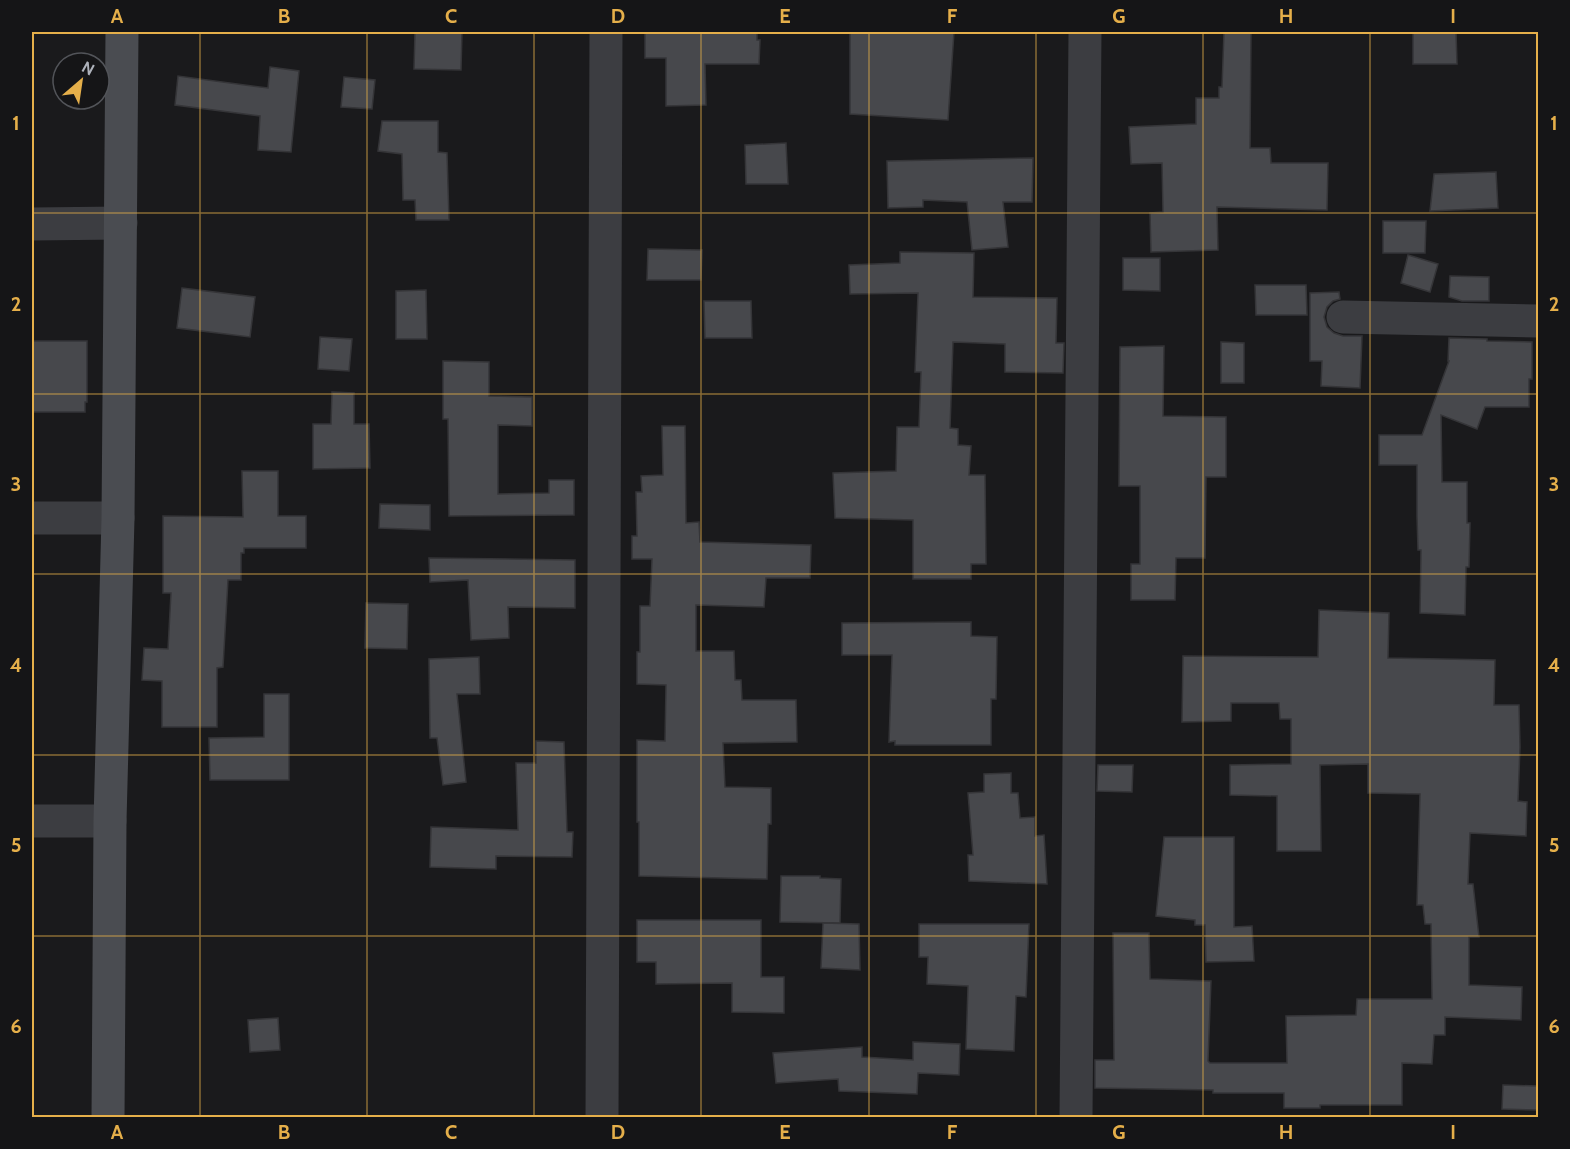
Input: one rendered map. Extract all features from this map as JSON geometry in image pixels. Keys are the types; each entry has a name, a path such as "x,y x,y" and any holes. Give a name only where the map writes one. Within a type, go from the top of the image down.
{"street":[{"path":"108,1118 110,821 118,518 123,32"},
{"path":"602,1118 606,32"},
{"path":"1076,1118 1085,32"},
{"path":"32,224 121,223"},
{"path":"1343,317 1539,321"},
{"path":"32,518 118,518"},
{"path":"32,821 110,821"}],"building":[{"path":"415,32 462,32 461,70 414,69"},
{"path":"645,32 757,32 757,40 760,40 759,64 705,64 706,105 666,106 666,58 645,58"},
{"path":"850,32 954,32 948,120 850,114"},
{"path":"1224,32 1251,32 1250,148 1270,148 1271,163 1328,163 1327,210 1217,207 1218,250 1151,252 1150,213 1163,212 1162,163 1131,164 1129,127 1196,124 1196,98 1219,98 1219,87 1222,87"},
{"path":"1413,32 1456,32 1457,64 1413,64"},
{"path":"270,67 299,71 291,152 258,150 260,116 175,105 178,76 268,88"},
{"path":"344,77 375,80 372,109 341,107"},
{"path":"382,121 438,121 438,152 447,153 449,220 416,220 415,200 403,200 402,154 378,151"},
{"path":"786,143 788,184 746,184 745,145"},
{"path":"1033,158 1032,202 1003,202 1008,247 972,250 967,202 923,200 923,207 888,208 887,161"},
{"path":"1496,172 1498,208 1430,211 1434,174"},
{"path":"1383,221 1426,221 1425,253 1383,253"},
{"path":"648,249 702,250 701,280 647,280"},
{"path":"900,252 974,253 973,297 1057,298 1056,343 1064,343 1063,373 1005,372 1005,344 953,342 950,428 958,429 958,445 971,446 969,475 985,475 986,564 971,564 971,579 913,579 913,520 835,518 833,473 896,471 897,427 919,427 921,372 915,372 918,293 850,294 849,265 900,263"},
{"path":"1408,255 1438,264 1430,292 1401,283"},
{"path":"1123,258 1160,258 1160,291 1123,290"},
{"path":"1450,276 1489,277 1489,301 1462,301 1449,297"},
{"path":"1255,285 1306,285 1307,315 1256,315"},
{"path":"182,288 255,297 250,337 177,328"},
{"path":"426,290 427,339 396,339 396,291"},
{"path":"1339,292 1340,299 1333,301 1327,307 1324,317 1327,327 1334,333 1343,336 1362,336 1360,388 1321,386 1322,361 1310,361 1310,293"},
{"path":"704,301 751,301 752,338 705,338"},
{"path":"320,337 352,339 349,371 318,369"},
{"path":"1449,338 1532,342 1529,407 1485,407 1477,429 1441,415 1442,482 1467,482 1467,523 1470,523 1465,615 1420,613 1421,550 1418,550 1417,465 1379,465 1379,435 1422,435 1449,361"},
{"path":"32,341 87,341 85,412 32,412"},
{"path":"1221,342 1244,343 1244,383 1221,383"},
{"path":"1164,346 1163,416 1226,417 1226,477 1206,477 1205,558 1176,558 1175,600 1131,600 1131,564 1140,564 1140,486 1119,486 1120,347"},
{"path":"443,361 489,362 489,396 532,397 532,426 498,425 498,494 549,493 549,480 574,480 574,515 449,516 448,419 443,419"},
{"path":"332,392 354,393 354,424 369,424 370,468 313,469 313,424 331,424"},
{"path":"662,426 685,426 686,523 699,522 700,542 811,545 810,578 766,578 764,607 696,605 696,651 734,651 735,680 741,680 742,700 796,700 797,742 723,743 725,787 771,788 767,879 639,876 637,740 665,741 666,685 637,684 640,606 650,606 652,559 632,559 632,536 637,536 636,492 642,492 641,476 663,475"},
{"path":"242,471 278,471 278,516 306,516 306,548 244,548 244,553 241,553 241,580 228,580 223,667 217,668 217,727 162,727 162,681 142,680 144,648 168,649 171,593 163,593 163,516 243,517"},
{"path":"380,504 430,505 430,530 379,528"},
{"path":"429,558 575,560 575,608 508,607 509,638 471,640 468,580 430,582"},
{"path":"366,603 408,604 407,649 365,648"},
{"path":"1319,610 1389,613 1388,658 1495,660 1494,705 1519,705 1518,801 1527,802 1526,836 1470,833 1468,884 1473,884 1479,937 1469,937 1469,985 1522,987 1521,1020 1445,1017 1445,1035 1434,1035 1432,1064 1402,1063 1402,1105 1320,1105 1320,1108 1284,1108 1284,1093 1213,1093 1213,1090 1095,1088 1095,1060 1114,1060 1113,933 1149,933 1150,979 1211,981 1208,1061 1210,1063 1287,1063 1286,1016 1356,1015 1357,999 1432,999 1431,924 1425,924 1423,905 1417,905 1420,794 1368,793 1368,764 1320,765 1321,851 1277,851 1277,796 1230,795 1230,765 1291,764 1291,719 1280,719 1279,703 1231,703 1231,721 1182,722 1183,656 1318,657"},
{"path":"971,622 971,636 997,637 996,699 991,699 991,745 895,745 895,741 889,742 892,655 842,655 842,623"},
{"path":"479,657 480,694 457,694 466,782 443,785 437,738 430,738 429,659"},
{"path":"264,694 289,694 289,780 210,780 209,738 264,737"},
{"path":"536,741 564,742 567,832 573,832 572,857 496,856 496,869 430,867 431,827 518,830 516,763 536,763"},
{"path":"1098,765 1133,765 1132,792 1097,791"},
{"path":"1011,773 1011,793 1018,793 1020,818 1035,817 1035,836 1044,835 1047,884 969,881 968,855 973,855 968,793 984,792 984,774"},
{"path":"1164,837 1234,837 1234,927 1252,926 1254,961 1206,962 1205,925 1195,925 1195,920 1156,916"},
{"path":"781,876 820,876 820,878 841,879 840,923 780,922"},
{"path":"637,920 761,920 761,977 784,977 784,1013 732,1012 732,983 656,984 656,962 637,962"},
{"path":"823,923 859,924 860,970 821,968"},
{"path":"919,924 1029,924 1026,997 1016,996 1014,1051 966,1049 968,986 927,984 928,957 919,957"},
{"path":"278,1018 280,1050 250,1052 248,1020"},
{"path":"913,1042 960,1044 959,1075 918,1073 917,1094 839,1091 838,1079 776,1083 773,1053 862,1047 862,1057 913,1060"},
{"path":"1503,1085 1537,1086 1537,1110 1502,1109"}]}
